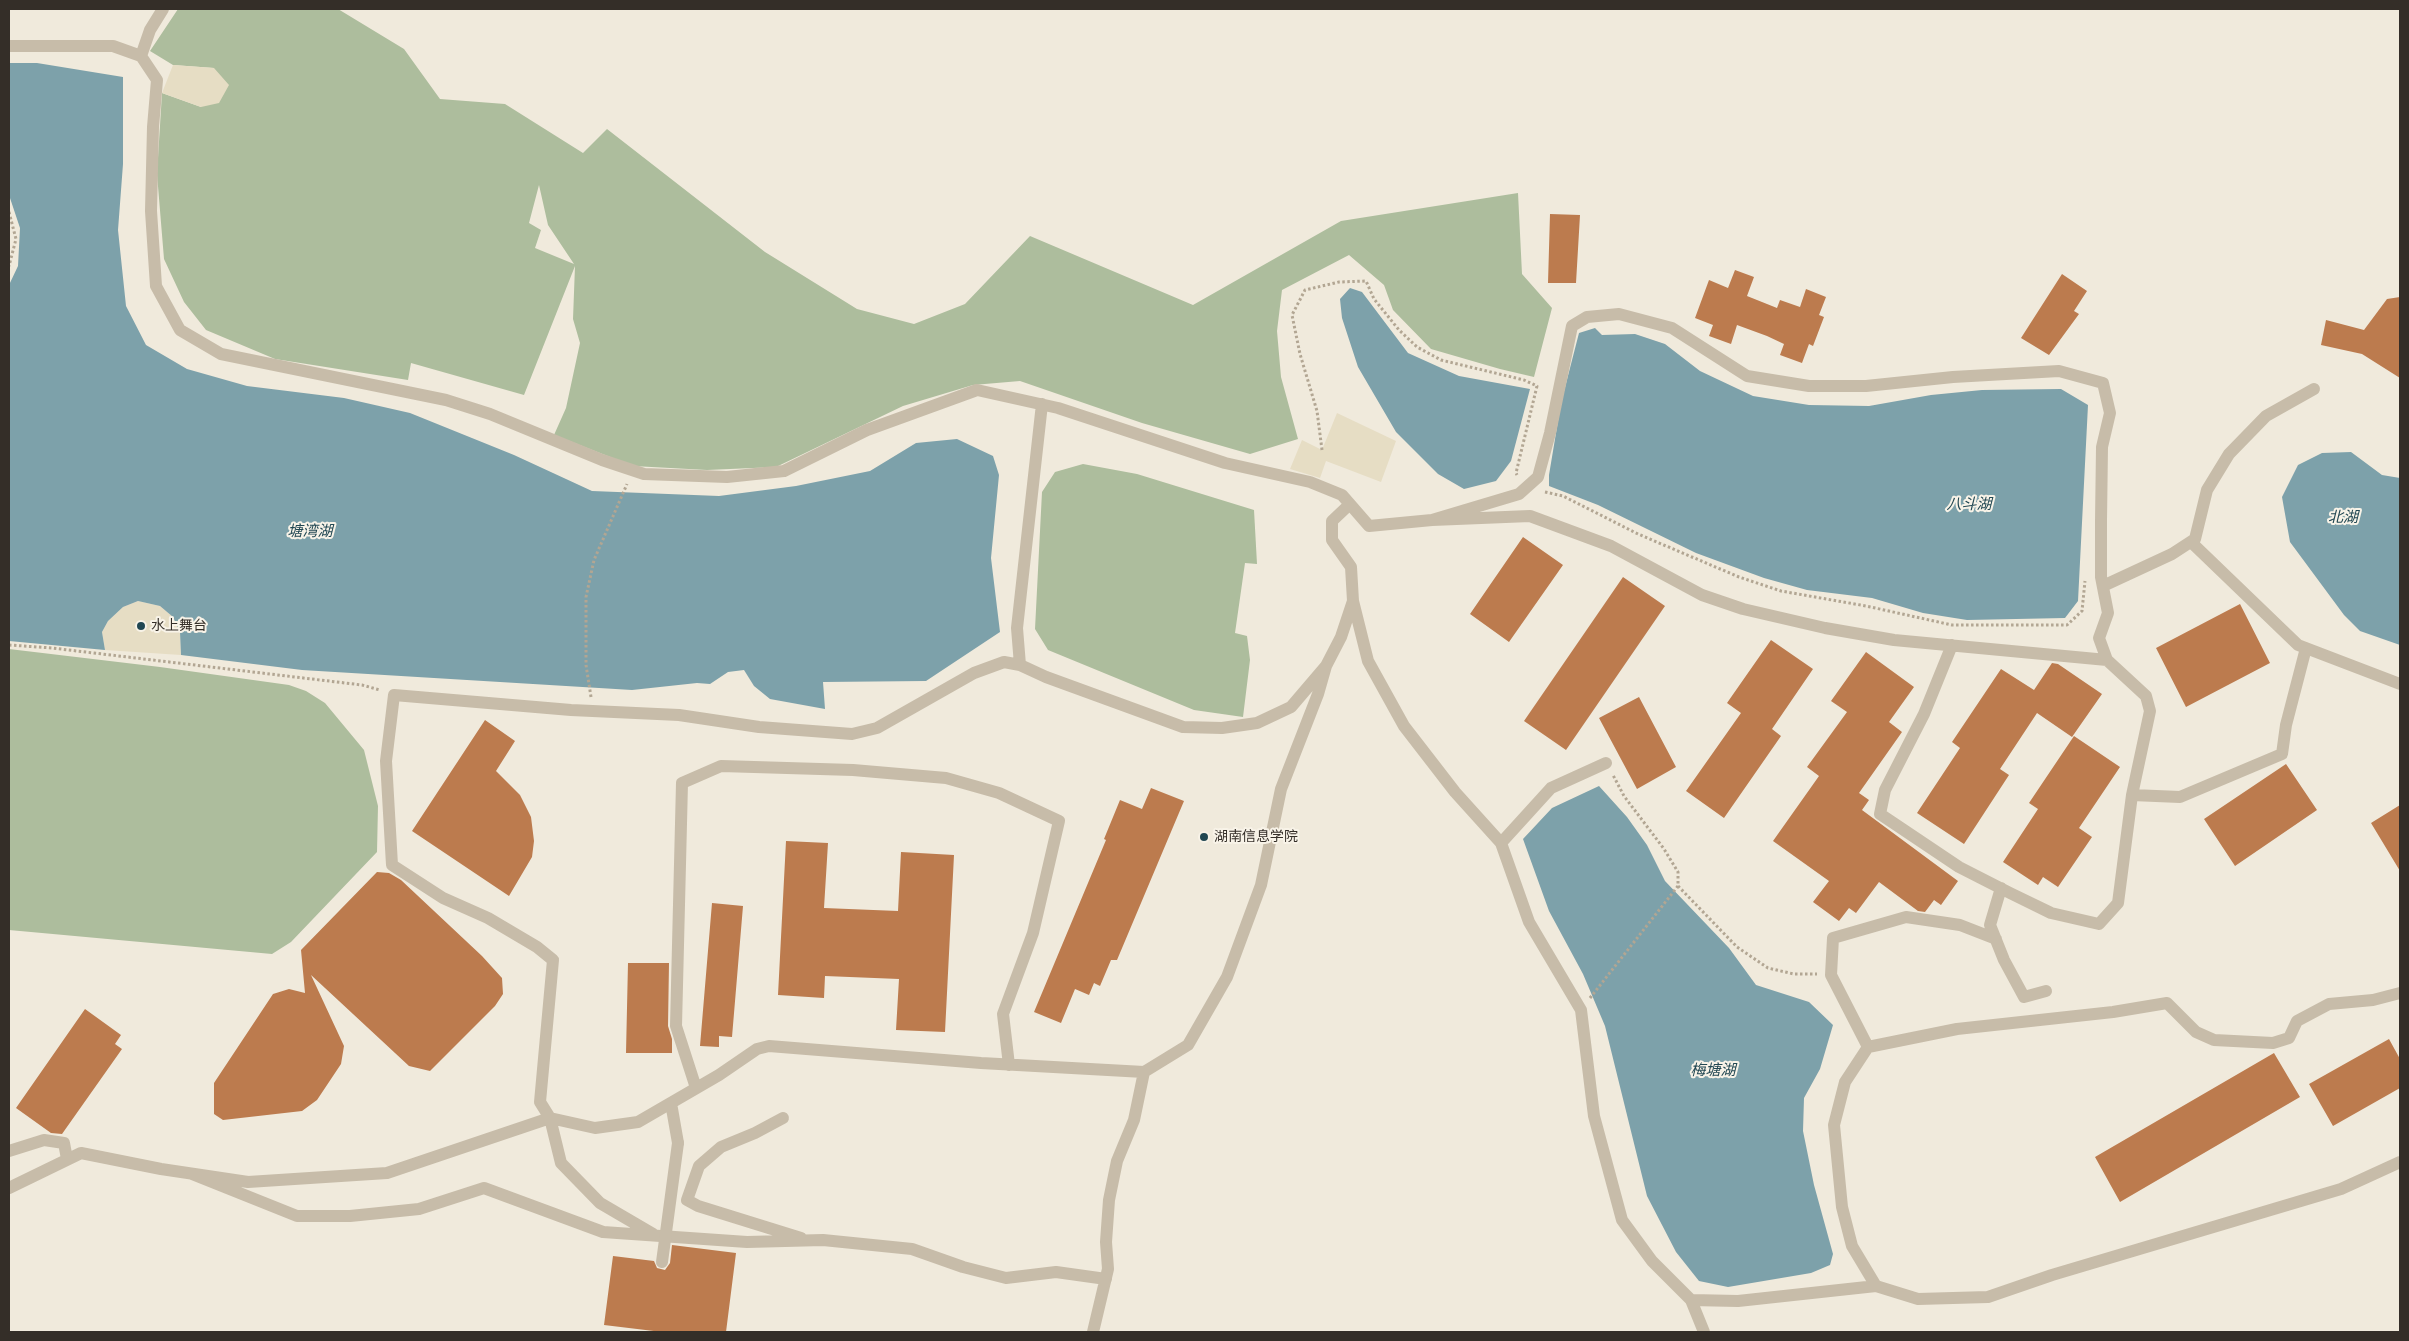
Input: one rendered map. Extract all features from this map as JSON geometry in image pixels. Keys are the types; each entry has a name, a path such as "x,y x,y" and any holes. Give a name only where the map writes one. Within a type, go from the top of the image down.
{"lane":[{"path":"141,56 150,30 163,9"},
{"path":"9,46 113,46 141,56 157,80 153,127 151,211 156,286 180,330 221,354 446,400 490,414 602,460 644,474 727,477 784,471 867,430 977,390 1042,404 1122,428 1225,463 1310,482 1342,495 1369,526 1432,520 1530,516 1611,546 1702,595 1743,609 1825,628 1894,640 2107,660"},
{"path":"1432,520 1519,494 1538,477 1550,433 1572,326 1587,317 1619,314 1672,328 1747,376 1809,386 1866,386 1953,377 2059,371 2103,383 2110,413 2102,447 2101,576 2108,613 2099,638 2107,660 2146,696 2150,711 2132,795 2118,902 2099,924 2051,913 1959,867 1880,814 1885,790 1924,714 1952,645"},
{"path":"2103,586 2172,554 2195,539 2207,490 2229,454 2266,416 2314,389"},
{"path":"1020,665 1017,628 1042,404"},
{"path":"1350,504 1332,520 1332,540 1351,567 1353,601 1368,661 1404,726 1454,792 1501,842 1504,856 1529,922 1581,1010 1594,1116 1622,1220 1652,1261 1691,1300 1704,1332"},
{"path":"2191,542 2298,645 2400,684"},
{"path":"656,1236 600,1203 560,1164 550,1118 540,1102 553,960 538,947 488,918 443,898 392,865 386,761 394,695 591,711 679,715 759,727 852,734 877,728 974,673 1004,662 1020,665 1054,681 1183,727 1222,728 1258,723 1291,707 1326,666 1342,637 1353,601"},
{"path":"2132,795 2180,797 2282,754 2286,725 2306,648"},
{"path":"9,1188 81,1153 192,1174 248,1182 387,1173 550,1118 595,1128 638,1122 757,1049 769,1046 1009,1065 1144,1072 1188,1045 1227,977 1261,885 1281,789 1318,694 1326,666"},
{"path":"1501,842 1551,788 1606,763"},
{"path":"696,1088 676,1026 682,783 721,766 853,770 946,778 999,793 1059,821 1033,933 1002,1014 1009,1065"},
{"path":"2001,888 1990,925 2004,960 2024,997 2046,991"},
{"path":"1868,1047 1831,975 1833,938 1906,916 1960,924 1996,939"},
{"path":"1876,1286 1852,1246 1842,1208 1834,1124 1845,1082 1868,1047 1957,1030 2113,1012 2167,1003 2196,1032 2214,1040 2273,1042 2289,1038 2297,1021 2329,1004 2373,1000 2400,993"},
{"path":"1093,1332 1108,1269 1106,1242 1109,1200 1118,1161 1134,1120 1144,1072"},
{"path":"662,1262 678,1142 671,1103"},
{"path":"783,1118 721,1147 699,1166 687,1200 698,1206 810,1241"},
{"path":"9,1151 44,1140 64,1143 67,1159"},
{"path":"1691,1300 1738,1301 1876,1286 1918,1299 1988,1298 2079,1267 2341,1189 2400,1162"},
{"path":"192,1174 297,1216 350,1216 419,1209 484,1188 603,1232 747,1242 810,1241 912,1249 963,1267 1006,1278 1056,1272 1106,1279"}],"path":[{"path":"9,212 16,239 9,266"},
{"path":"1322,450 1317,411 1300,354 1292,315 1305,290 1339,282 1366,281 1374,299 1399,330 1417,347 1441,360 1524,380 1537,386 1516,473 1527,487 1563,496 1638,534 1739,577 1781,591 1866,606 1952,625 2067,625 2082,611 2085,575"},
{"path":"591,711 591,690 586,665 586,597 594,560 633,470"},
{"path":"9,645 52,648 362,685 394,695"},
{"path":"1581,1010 1678,886 1678,872 1664,849 1624,796 1606,763"},
{"path":"1678,886 1737,947 1768,968 1794,974 1831,975"}],"green space":[{"path":"178,9 338,9 404,49 440,99 505,104 583,153 607,129 765,252 857,309 914,324 965,304 1030,236 1193,305 1341,221 1518,193 1522,274 1552,308 1534,377 1500,369 1431,349 1393,310 1384,285 1349,255 1282,290 1277,331 1281,377 1298,439 1250,454 1142,423 1020,381 973,385 903,406 776,467 707,470 633,466 554,435 566,408 580,343 573,319 575,266 524,395 411,363 408,380 275,359 206,330 184,302 164,259 157,174 162,93 201,107 214,68 173,65 150,51","holes":["539,185 548,225 574,264 535,248 541,230 529,223"]},
{"path":"1083,464 1137,474 1254,510 1257,564 1245,563 1235,633 1247,636 1250,660 1243,717 1194,710 1048,650 1035,629 1042,492 1055,472"},
{"path":"9,649 289,685 306,691 325,703 364,750 378,806 377,852 291,942 272,954 9,930"}],"shaded area":[{"path":"173,65 214,68 229,85 219,103 201,107 162,93"},
{"path":"1337,413 1396,441 1381,482 1326,461 1320,478 1290,469 1302,440 1322,450"},
{"name":"水上舞台","path":"138,601 160,606 173,617 180,632 181,655 105,650 102,632 108,621 123,607"}],"water":[{"name":"塘湾湖","path":"9,63 37,63 123,77 123,164 118,230 126,306 146,345 187,369 247,386 344,398 410,413 514,455 592,491 719,496 796,486 870,471 916,443 957,439 993,456 999,475 991,558 1000,632 926,681 823,682 825,709 770,699 754,686 744,670 728,672 710,684 697,683 632,690 302,670 181,655 180,632 173,617 160,606 138,601 123,607 108,621 102,632 105,650 9,641 9,285 18,266 20,228 9,195"},
{"path":"1350,288 1362,292 1408,353 1459,376 1530,389 1511,461 1496,481 1464,489 1438,474 1396,432 1358,367 1342,318 1340,299"},
{"name":"八斗湖","path":"1595,328 1602,335 1635,334 1665,344 1700,371 1753,396 1809,405 1869,406 1931,395 1982,390 2061,389 2088,405 2078,601 2065,618 1967,620 1923,613 1872,598 1807,590 1764,578 1696,553 1598,505 1549,486 1549,475 1561,403 1579,333"},
{"name":"北湖","path":"2351,452 2382,475 2400,478 2400,645 2360,631 2344,615 2290,542 2282,497 2298,465 2322,453"},
{"name":"梅塘湖","path":"1599,786 1627,817 1647,845 1665,881 1729,948 1756,985 1809,1002 1833,1025 1820,1069 1804,1098 1803,1131 1814,1185 1833,1254 1830,1265 1811,1273 1728,1287 1699,1281 1676,1252 1647,1196 1605,1026 1583,974 1549,911 1523,839 1552,808"}],"building":[{"path":"1550,214 1580,215 1576,283 1548,283"},
{"path":"1735,270 1754,277 1747,296 1777,308 1780,300 1800,307 1806,289 1826,297 1819,315 1824,317 1813,346 1809,344 1802,363 1780,355 1784,344 1767,336 1737,325 1731,344 1709,336 1713,325 1695,318 1709,280 1728,288"},
{"path":"2062,274 2087,291 2074,311 2079,314 2049,355 2021,338"},
{"path":"2400,297 2400,378 2362,354 2321,345 2326,320 2364,330 2387,299"},
{"path":"1523,537 1563,565 1509,642 1470,614"},
{"path":"1623,577 1665,606 1566,750 1524,721"},
{"path":"2240,604 2270,663 2186,707 2156,648"},
{"path":"1771,640 1813,669 1772,729 1781,736 1724,818 1686,791 1741,713 1727,703"},
{"path":"1866,652 1914,687 1889,722 1902,732 1859,793 1869,800 1862,810 1958,881 1941,905 1934,900 1925,912 1918,911 1879,882 1856,913 1849,908 1839,921 1813,902 1829,881 1773,841 1819,776 1807,767 1847,712 1831,701"},
{"path":"2052,663 2058,664 2102,694 2072,737 2037,713 2000,769 2009,775 1964,844 1917,813 1960,748 1952,742 2001,669 2034,690"},
{"path":"1639,697 1676,767 1637,789 1599,718"},
{"path":"485,720 515,741 496,771 520,795 531,817 534,841 532,857 509,896 412,831"},
{"path":"2074,736 2120,767 2079,828 2092,837 2058,887 2043,877 2038,885 2003,862 2038,809 2029,803"},
{"path":"2286,764 2317,810 2235,866 2204,819"},
{"path":"1151,788 1184,801 1117,960 1111,960 1100,986 1094,983 1089,995 1075,989 1061,1023 1034,1012 1106,840 1104,839 1120,800 1142,809"},
{"path":"2400,805 2400,871 2371,823"},
{"path":"786,841 828,843 824,908 898,911 901,852 954,855 945,1032 896,1030 899,979 825,976 824,998 778,995"},
{"path":"377,872 389,873 401,880 482,956 502,978 503,994 495,1006 430,1071 409,1066 311,975 344,1046 341,1064 317,1100 302,1111 223,1120 214,1114 214,1083 273,994 289,989 305,993 301,950"},
{"path":"712,903 743,906 732,1037 719,1036 719,1047 700,1046"},
{"path":"628,963 669,963 668,1026 672,1039 672,1053 626,1053"},
{"path":"85,1009 121,1035 115,1044 122,1049 62,1134 51,1133 16,1108"},
{"path":"2389,1039 2400,1059 2400,1088 2333,1126 2309,1084"},
{"path":"2274,1053 2300,1097 2120,1202 2095,1157"},
{"path":"672,1245 736,1253 726,1332 662,1332 604,1325 613,1256 654,1261 657,1268 665,1270 670,1263"}],"place":[{"name":"水上舞台","path":"141,626"},
{"name":"湖南信息学院","path":"1204,837"}]}
